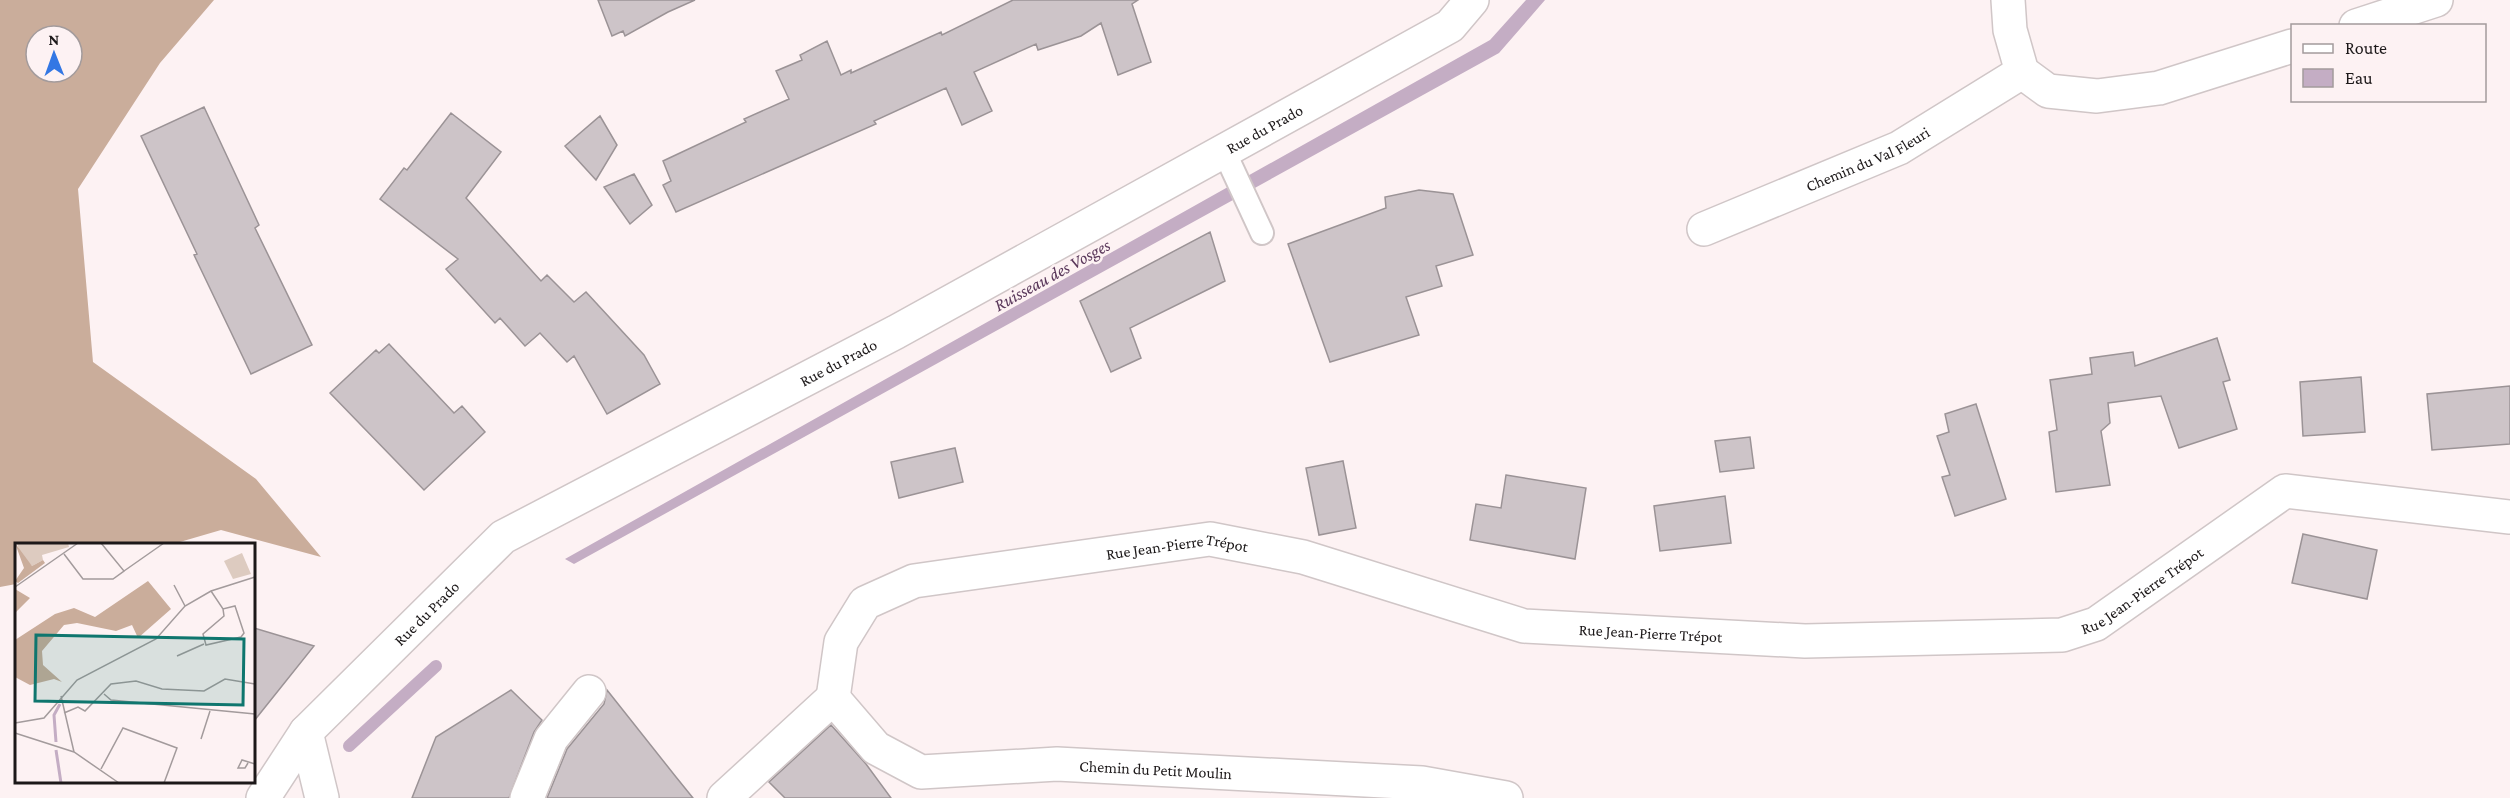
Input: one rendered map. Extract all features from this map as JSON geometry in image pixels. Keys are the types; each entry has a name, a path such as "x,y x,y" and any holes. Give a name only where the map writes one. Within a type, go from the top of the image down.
{"street":[{"name":"Rue du Prado","path":"263,798 306,732 503,537 896,332 1409,46 1450,26 1472,0"},
{"path":"2008,0 2010,30 2022,72 2048,91 2097,96 2159,88 2291,46"},
{"path":"2362,24 2436,0"},
{"name":"Chemin du Val Fleuri","path":"1704,229 1899,148 2022,72"},
{"name":"Rue Jean-Pierre Trépot","path":"833,698 841,642 865,603 914,581 1210,539 1303,557 1524,626 1817,641 2062,635 2074,632 2096,624 2285,491 2510,517"},
{"path":"528,798 551,739 589,692"},
{"path":"724,798 833,698"},
{"name":"Chemin du Petit Moulin","path":"833,698 876,748 921,772 1057,764 1422,783 1506,798"},
{"path":"306,732 322,798"}],"lane":[{"path":"1224,151 1262,233"}],"shaded area":[{"path":"0,0 214,0 160,63 78,189 93,362 256,479 321,557 221,530 176,543 15,543 15,584 0,587"}],"water":[{"path":"1526,0 1545,0 1499,53 574,564 565,559 1490,40"}],"building":[{"path":"598,0 695,0 625,36 623,31 612,36"},
{"path":"1013,0 1138,0 1132,4 1151,62 1118,75 1101,23 1081,36 1038,50 1036,44 974,72 992,111 962,125 946,88 874,121 876,124 676,212 663,185 671,181 663,161 746,122 744,119 789,99 776,71 802,60 800,55 827,41 841,75 851,70 851,73 941,32 942,35"},
{"path":"204,107 259,225 255,228 312,345 251,374 194,255 197,254 141,136"},
{"path":"451,113 501,152 466,198 541,281 547,275 574,302 586,292 644,355 660,384 607,414 574,356 567,362 540,333 525,346 500,318 495,323 446,269 458,259 380,199 404,168 407,170"},
{"path":"600,116 617,145 596,180 565,146"},
{"path":"634,174 652,205 630,224 604,187"},
{"path":"1419,190 1453,194 1473,255 1436,266 1442,286 1406,297 1419,335 1330,362 1288,244 1386,208 1385,197"},
{"path":"1210,232 1225,281 1130,328 1141,358 1111,372 1080,301"},
{"path":"2217,338 2230,380 2223,382 2237,429 2179,448 2161,396 2108,403 2110,423 2101,431 2110,485 2056,492 2049,432 2057,430 2050,380 2092,374 2090,358 2133,352 2135,366"},
{"path":"389,344 454,413 462,406 485,432 424,490 330,393 376,350 379,353"},
{"path":"2361,377 2365,432 2303,436 2300,382"},
{"path":"2510,386 2510,444 2432,450 2427,394"},
{"path":"1976,404 2006,499 1955,516 1942,477 1950,475 1937,436 1949,432 1945,414"},
{"path":"1750,437 1754,468 1720,472 1715,441"},
{"path":"955,448 963,482 899,498 891,462"},
{"path":"1343,461 1356,528 1319,535 1306,468"},
{"path":"1506,475 1586,488 1575,559 1470,540 1476,504 1501,508"},
{"path":"1725,496 1731,543 1660,551 1654,506"},
{"path":"2303,534 2377,550 2367,599 2292,583"},
{"path":"255,628 314,646 255,720"},
{"path":"511,690 542,720 534,732 509,798 412,798 436,737"},
{"path":"607,690 693,798 547,798 567,749 604,704"},
{"path":"831,725 866,764 891,798 785,798 769,782"}],"waterway":[{"name":"Ruisseau des Vosges","path":"349,746 436,666"}]}
